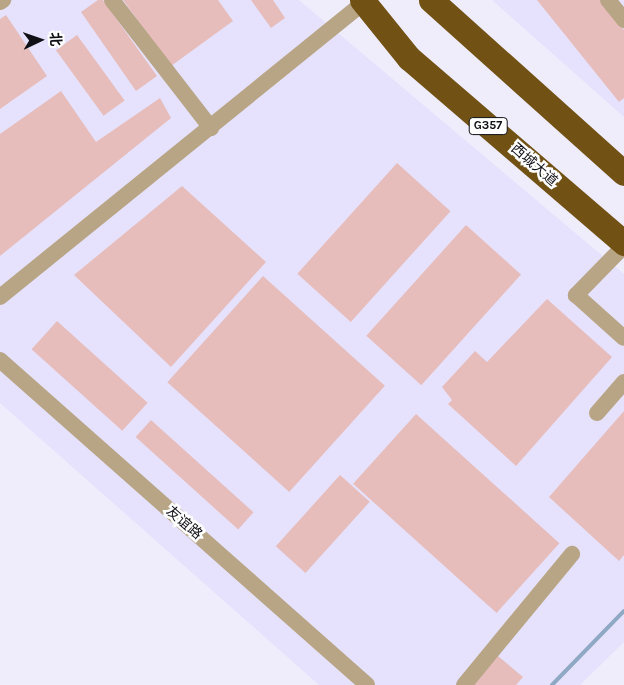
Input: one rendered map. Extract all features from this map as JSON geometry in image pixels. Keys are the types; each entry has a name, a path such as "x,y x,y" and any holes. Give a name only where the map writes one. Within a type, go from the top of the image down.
{"highway":[{"path":"431,0 624,172"},
{"name":"西城大道","path":"364,1 409,58 624,243"}],"street":[{"path":"112,0 211,128"},
{"path":"608,0 624,20"},
{"path":"0,298 211,128 364,1"},
{"path":"624,246 576,295 624,338"},
{"name":"友谊路","path":"0,360 367,685"},
{"path":"597,413 624,382"},
{"path":"464,685 572,554"}],"shaded area":[{"path":"0,0 299,0 624,274 624,642 580,685 319,685 0,403"},
{"path":"492,0 624,0 624,117"}],"building":[{"path":"98,0 103,0 157,76 136,91 81,12"},
{"path":"123,0 218,0 233,21 171,66"},
{"path":"251,0 273,0 285,18 271,28"},
{"path":"537,0 600,0 624,30 624,98 619,102"},
{"path":"6,15 47,76 0,109 0,19"},
{"path":"77,35 125,101 104,116 56,50"},
{"path":"61,91 96,142 160,98 171,118 0,256 0,134"},
{"path":"397,163 451,211 351,322 297,274"},
{"path":"182,186 266,262 171,367 74,275"},
{"path":"466,225 521,275 421,385 366,336"},
{"path":"263,276 385,386 289,492 167,382"},
{"path":"547,299 612,357 516,466 448,404 452,400 442,387 475,351 487,362"},
{"path":"57,321 148,403 122,431 32,349"},
{"path":"624,411 624,555 619,561 549,497"},
{"path":"416,414 559,543 497,613 353,484"},
{"path":"151,420 254,512 238,529 136,437"},
{"path":"340,475 370,502 305,573 276,546"},
{"path":"498,656 523,677 516,685 473,685"}],"waterway":[{"path":"552,685 624,611"}]}
